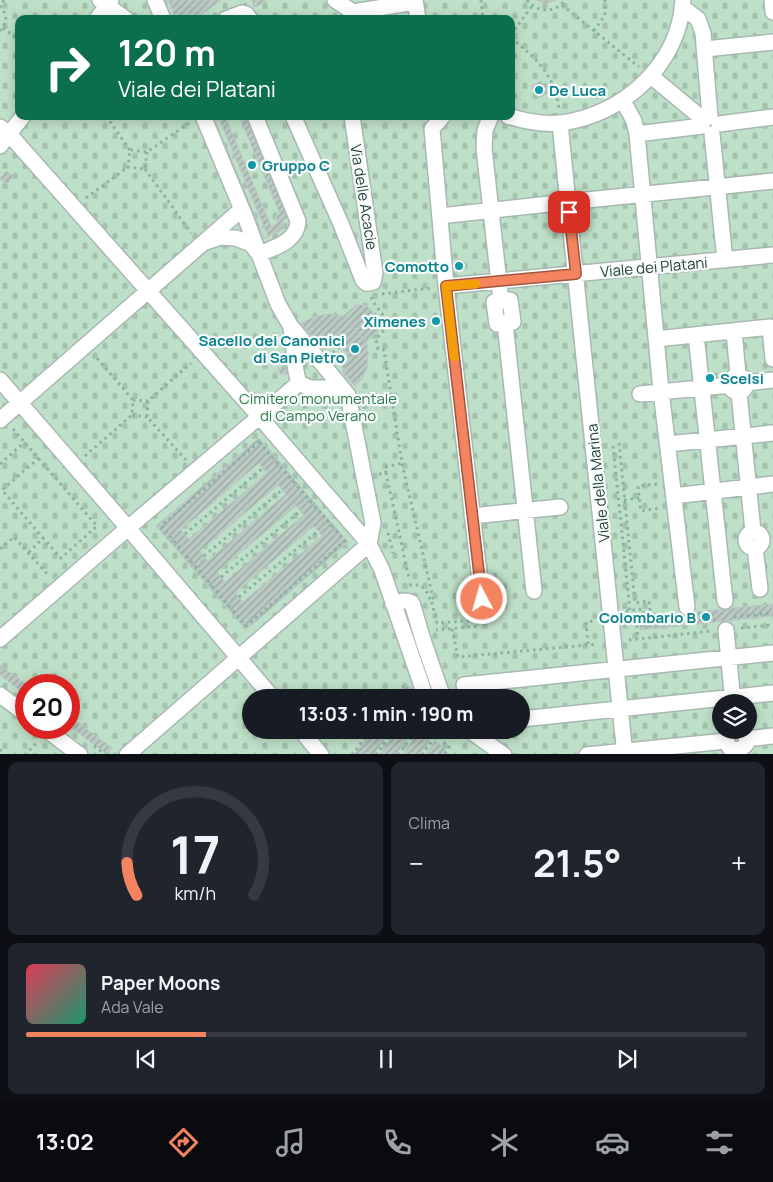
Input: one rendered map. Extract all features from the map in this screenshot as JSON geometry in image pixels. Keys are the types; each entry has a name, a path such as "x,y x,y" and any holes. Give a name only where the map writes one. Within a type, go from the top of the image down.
{"lane":[{"path":"155,0 161,15"},
{"path":"336,0 353,12 415,1 417,15"},
{"path":"336,0 338,15"},
{"path":"772,0 773,12"},
{"path":"98,15 106,2 121,15"},
{"path":"682,3 698,19 703,33 724,260"},
{"path":"515,118 526,122 560,123 592,116 623,101 638,90 651,76 672,44 682,3"},
{"path":"705,49 773,42"},
{"path":"651,76 710,124"},
{"path":"623,101 634,121 637,134 661,391 687,613"},
{"path":"637,134 773,117"},
{"path":"0,146 5,130 18,120"},
{"path":"127,754 240,658 369,544 373,523 348,395 290,325 278,304 242,208 205,120"},
{"path":"257,120 298,221 296,230 287,242 259,254"},
{"path":"296,120 363,280 366,283 372,280"},
{"name":"Via delle Acacie","path":"352,120 372,280"},
{"path":"439,120 432,129 446,286 482,599"},
{"path":"489,120 485,130 484,148 501,301 510,300 512,322 504,323 534,591"},
{"name":"Viale della Marina","path":"560,123 625,753"},
{"path":"5,130 259,416 369,544 382,570 392,604 423,689"},
{"path":"440,216 773,181"},
{"path":"2,419 242,208"},
{"path":"203,243 221,237 236,238 251,244 259,254"},
{"name":"Viale dei Platani","path":"446,286 773,255"},
{"path":"290,325 294,341 294,369 299,382 310,388 329,388 348,395"},
{"path":"656,338 770,327 773,359"},
{"path":"734,331 749,486 761,539 760,589"},
{"path":"696,335 725,601"},
{"path":"0,380 266,689"},
{"path":"640,394 773,380"},
{"path":"0,639 299,382"},
{"path":"668,444 773,433"},
{"path":"674,495 773,484"},
{"path":"472,516 560,507"},
{"path":"392,604 408,601 415,607 423,640 440,689"},
{"path":"728,622 732,694"},
{"path":"464,685 773,653"},
{"path":"757,696 773,693"},
{"path":"0,695 15,706"},
{"path":"530,718 712,702"},
{"path":"587,754 625,753 773,736"},
{"path":"59,739 80,754"},
{"path":"308,739 321,754"},
{"path":"482,739 504,754"}],"path":[{"path":"4,0 0,6 6,14 2,29 15,37"},
{"path":"481,0 483,15"},
{"path":"527,0 539,10 547,11 562,5 565,0"},
{"path":"594,31 605,15 605,0"},
{"path":"562,5 651,76"},
{"path":"515,31 532,6"},
{"path":"515,40 535,57 550,77 556,92 560,123"},
{"path":"109,120 130,150 128,167"},
{"path":"130,150 147,152 188,124"},
{"path":"147,152 145,169 187,228"},
{"path":"91,195 128,167 145,169"},
{"path":"372,280 374,304 386,319 386,328 376,339 378,349 384,350 402,463 437,623 478,620 478,626 434,630"},
{"path":"385,294 446,286"},
{"path":"86,345 133,400 148,402"},
{"path":"147,417 148,402 203,353"},
{"path":"74,466 132,415 133,400"},
{"path":"132,415 147,417 195,471"},
{"path":"2,419 25,442 39,458 97,526 61,558 1,489 39,458"},
{"path":"0,464 25,442"},
{"path":"290,477 272,460 260,442 162,526 195,563 203,578 213,584 246,626 345,542 326,523 315,506"},
{"path":"619,444 635,602 649,601 651,619 687,613 715,613"},
{"path":"613,446 630,610"},
{"path":"402,463 385,467 385,473 409,578"},
{"path":"185,534 263,468"},
{"path":"638,486 674,495 641,511 638,486"},
{"path":"618,488 623,488"},
{"path":"204,556 282,490"},
{"path":"624,500 639,498"},
{"path":"221,577 300,511"},
{"path":"620,512 626,512"},
{"path":"239,597 318,531"},
{"path":"0,549 14,537 60,587"},
{"path":"28,553 44,538"},
{"path":"624,602 624,611 643,609 645,626 728,622 773,613"},
{"path":"401,689 406,682"},
{"path":"352,754 364,739"},
{"path":"376,754 387,739"},
{"path":"398,754 410,739"},
{"path":"422,754 433,739"},
{"path":"443,739 445,745 449,747 444,754"},
{"path":"0,749 4,754"}],"green space":[{"name":"Cimitero monumentale di Campo Verano","path":"0,0 773,0 773,754 0,754"}],"building":[{"path":"163,0 197,0 187,11 188,15 169,15"},
{"path":"197,0 221,0 202,15 188,15 187,11"},
{"path":"252,0 265,0 266,2 254,7"},
{"path":"537,0 556,0 546,4"},
{"path":"169,2 174,15 169,15 165,4"},
{"name":"De Luca","path":"541,81 548,93 538,98 531,86"},
{"path":"215,120 247,120 288,217 283,220 283,227 280,231 264,238"},
{"path":"215,120 220,120 268,236 264,238"},
{"name":"Gruppo C","path":"227,120 241,120 280,214 275,216 278,223 271,226"},
{"path":"6,171 13,176 7,184 0,179"},
{"name":"Comotto","path":"464,261 465,269 455,270 454,262"},
{"path":"356,305 366,305 380,320 378,332 366,342 343,316"},
{"name":"Sacello dei Canonici di San Pietro","path":"329,314 343,316 366,342 368,352 367,367 362,379 355,386 342,372 348,357 337,339 326,338 316,341 301,323 316,316"},
{"name":"Ximenes","path":"431,316 439,316 440,325 432,326"},
{"path":"285,366 288,373 281,375 278,368"},
{"path":"259,438 348,542 246,630 156,526","holes":["259,463 267,473 189,539 181,530","278,485 286,494 208,561 200,551","296,506 304,515 225,582 217,572","314,526 322,536 243,602 235,593"]},
{"name":"Colombario B","path":"773,604 773,616 640,630 639,618"},
{"path":"0,665 15,676 15,687 0,675"},
{"path":"407,685 412,689 404,689"},
{"path":"80,724 112,748 107,754 80,734"},
{"path":"366,739 385,739 374,754 355,754"},
{"path":"391,739 407,739 396,754 380,754"},
{"path":"414,739 430,739 420,754 403,754"},
{"path":"435,741 446,749 442,754 426,754"}],"slow traffic":[{"path":"454,357 446,286 476,284"}],"place":[{"name":"De Luca","path":"539,90"},
{"name":"Gruppo C","path":"252,165"},
{"name":"Comotto","path":"459,266"},
{"name":"Ximenes","path":"436,321"},
{"name":"Sacello dei Canonici di San Pietro","path":"355,349"},
{"name":"Scelsi","path":"710,378"},
{"name":"Colombario B","path":"706,617"}],"route":[{"path":"482,599 446,286 576,274 569,212"}]}
